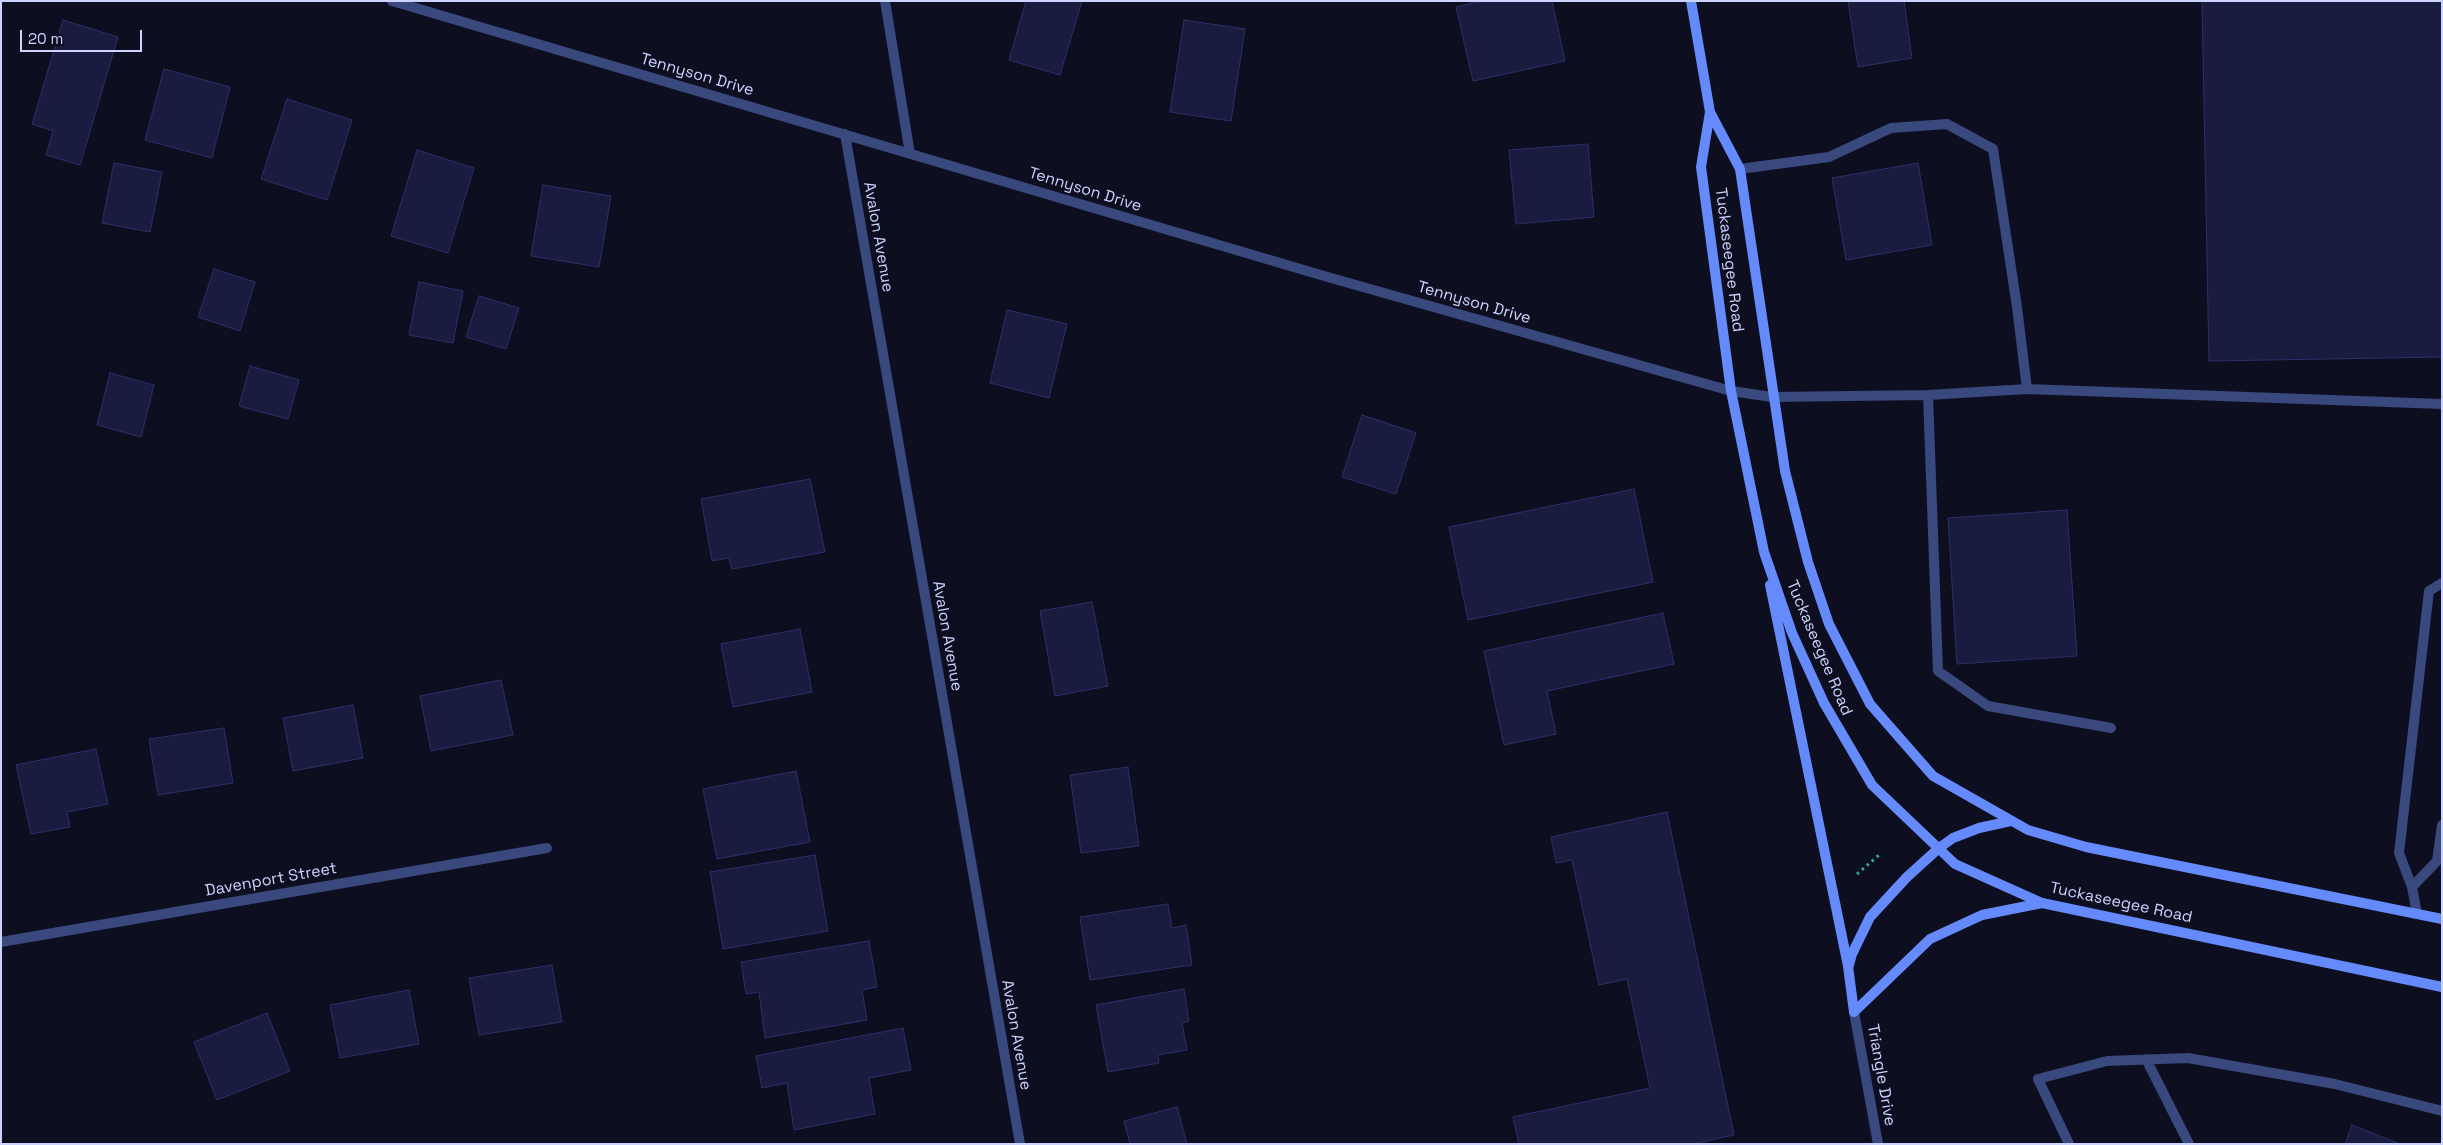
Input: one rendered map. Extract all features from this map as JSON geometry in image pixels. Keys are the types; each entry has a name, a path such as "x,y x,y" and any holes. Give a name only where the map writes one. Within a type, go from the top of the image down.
{"main road":[{"name":"Tuckaseegee Road","path":"1691,1 1710,112 1702,167 1731,391 1764,552 1792,633 1829,714 1872,785 1955,864 2042,902 2442,987"},
{"name":"Tuckaseegee Road","path":"1710,112 1740,169 1772,397 1785,471 1808,562 1829,624 1870,704 1933,776 2028,830 2086,847 2442,919"},
{"path":"1764,552 1848,966 1854,1012"},
{"path":"1848,966 1870,917 1939,848 1953,838 1979,828 2012,821"},
{"path":"1854,1012 1930,939 1982,915 2042,902"}],"street":[{"name":"Tennyson Drive","path":"392,1 1330,278 1731,391 1772,397 1928,395 2026,388 2442,404"},
{"path":"886,1 910,154"},
{"path":"1740,169 1829,157 1891,128 1948,124 1993,149 2017,307 2026,388"},
{"name":"Avalon Avenue","path":"845,134 1020,1144"},
{"path":"1928,395 1938,671 1988,706 2111,728"},
{"path":"2417,914 2412,887 2400,853 2429,591 2442,582"},
{"path":"2412,887 2437,861 2442,825"},
{"name":"Davenport Street","path":"1,942 547,848"},
{"name":"Triangle Drive","path":"1854,1012 1878,1144"},
{"path":"2069,1144 2038,1079 2107,1061 2188,1058 2335,1084 2442,1111"},
{"path":"2146,1059 2189,1144"}],"path":[{"path":"1850,876 1858,873 1879,855"}],"building":[{"path":"1026,1 1082,1 1060,75 1009,60"},
{"path":"1481,1 1552,1 1565,61 1473,81 1456,7"},
{"path":"1848,1 1904,1 1912,58 1858,67"},
{"path":"2202,1 2442,1 2442,357 2209,361"},
{"path":"63,20 118,37 80,165 46,155 53,131 32,124"},
{"path":"1184,20 1245,29 1231,121 1170,112"},
{"path":"164,69 230,87 212,158 145,140"},
{"path":"287,99 352,120 327,200 261,179"},
{"path":"1588,144 1594,217 1516,224 1509,150"},
{"path":"417,150 474,168 448,253 391,236"},
{"path":"114,163 162,172 150,232 102,223"},
{"path":"1918,163 1932,245 1846,260 1832,178"},
{"path":"543,185 611,196 599,267 531,256"},
{"path":"214,269 255,282 240,331 198,317"},
{"path":"419,282 463,291 453,343 409,335"},
{"path":"479,296 519,308 506,349 466,337"},
{"path":"1007,310 1067,324 1049,398 990,383"},
{"path":"250,366 299,380 288,419 239,406"},
{"path":"110,373 154,385 141,437 97,425"},
{"path":"1362,415 1416,433 1396,494 1342,477"},
{"path":"810,479 825,552 732,569 729,558 712,561 701,499"},
{"path":"1634,489 1653,582 1468,620 1449,527"},
{"path":"2067,510 2077,656 1957,664 1948,518"},
{"path":"1092,602 1108,686 1055,696 1040,611"},
{"path":"1663,613 1674,664 1547,691 1556,734 1504,745 1484,651"},
{"path":"800,629 812,692 733,707 721,644"},
{"path":"501,680 513,735 431,751 420,696"},
{"path":"353,705 363,758 293,771 283,718"},
{"path":"224,728 233,783 158,795 149,739"},
{"path":"96,749 108,804 67,812 70,827 31,834 16,765"},
{"path":"1128,767 1139,846 1081,853 1070,775"},
{"path":"796,771 810,842 717,859 703,789"},
{"path":"1667,812 1734,1135 1692,1144 1519,1144 1513,1117 1650,1088 1627,979 1599,985 1572,860 1556,863 1551,837"},
{"path":"815,855 828,931 723,949 710,872"},
{"path":"1168,904 1172,928 1186,925 1192,965 1090,980 1080,917"},
{"path":"869,941 877,987 862,990 867,1020 765,1038 759,992 746,994 741,962"},
{"path":"552,965 562,1022 479,1035 469,978"},
{"path":"1184,989 1189,1021 1182,1023 1187,1050 1158,1055 1159,1063 1108,1072 1096,1005"},
{"path":"409,990 419,1044 340,1058 330,1005"},
{"path":"267,1013 290,1071 217,1100 194,1042"},
{"path":"903,1028 911,1070 869,1078 875,1114 794,1130 787,1083 762,1088 756,1056"},
{"path":"1177,1107 1187,1144 1130,1144 1124,1121"},
{"path":"2352,1125 2400,1144 2345,1144"}]}
